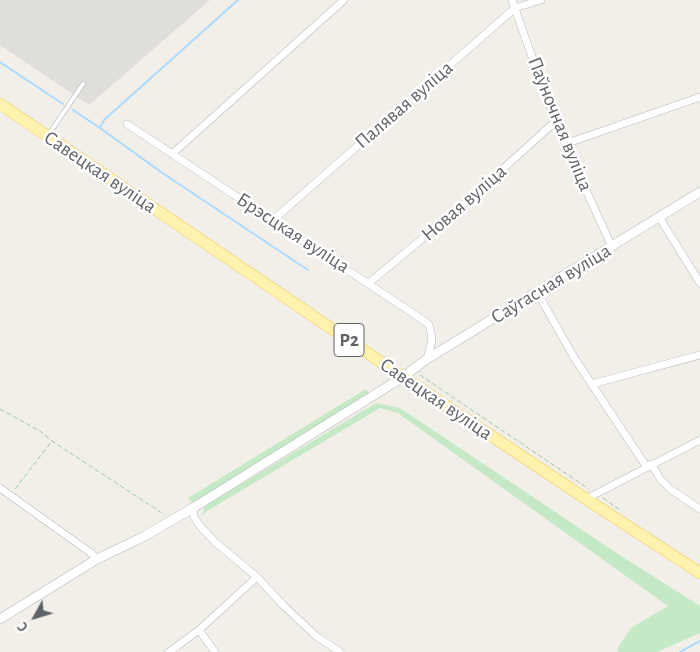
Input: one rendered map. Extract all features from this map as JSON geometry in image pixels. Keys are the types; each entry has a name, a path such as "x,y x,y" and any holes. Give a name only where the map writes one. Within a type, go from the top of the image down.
{"main road":[{"name":"Савецкая вуліца","path":"0,104 591,496 700,573"}],"street":[{"path":"172,154 344,0"},
{"name":"Паўночная вуліца","path":"512,0 556,122 612,246"},
{"name":"Палявая вуліца","path":"273,220 515,8 541,0"},
{"path":"565,144 700,97"},
{"name":"Новая вуліца","path":"369,283 466,204 556,122"},
{"name":"Брэсцкая вуліца","path":"127,124 369,283 429,326 432,341 427,359"},
{"name":"Саўгасная вуліца","path":"0,620 97,559 141,538 193,508 427,359 700,192"},
{"path":"659,217 700,283"},
{"path":"537,292 575,358 648,465 670,490 700,509"},
{"path":"592,384 700,355"},
{"path":"591,496 648,465 700,440"},
{"path":"0,488 97,559"},
{"path":"193,508 194,517 215,542 257,577 309,630 340,652"},
{"path":"169,652 199,630 257,577"},
{"path":"199,630 215,652"}],"lane":[{"path":"48,136 83,84"}],"path":[{"path":"407,373 591,496 620,510"},
{"path":"0,408 40,431 52,441 172,520"},
{"path":"10,495 52,441"}],"shaded area":[{"path":"0,0 210,0 89,105 0,45"}],"green space":[{"path":"366,389 369,393 209,494 191,502 188,498"},
{"path":"376,403 400,408 618,554 700,606 700,633 657,652 619,652 617,649 631,628 668,606 398,413 380,408 207,511 202,516 205,506"}],"waterway":[{"path":"238,0 104,120 100,128 161,172 308,270"},
{"path":"0,62 63,104"},
{"path":"73,110 100,128"},
{"path":"680,652 700,641"}]}
